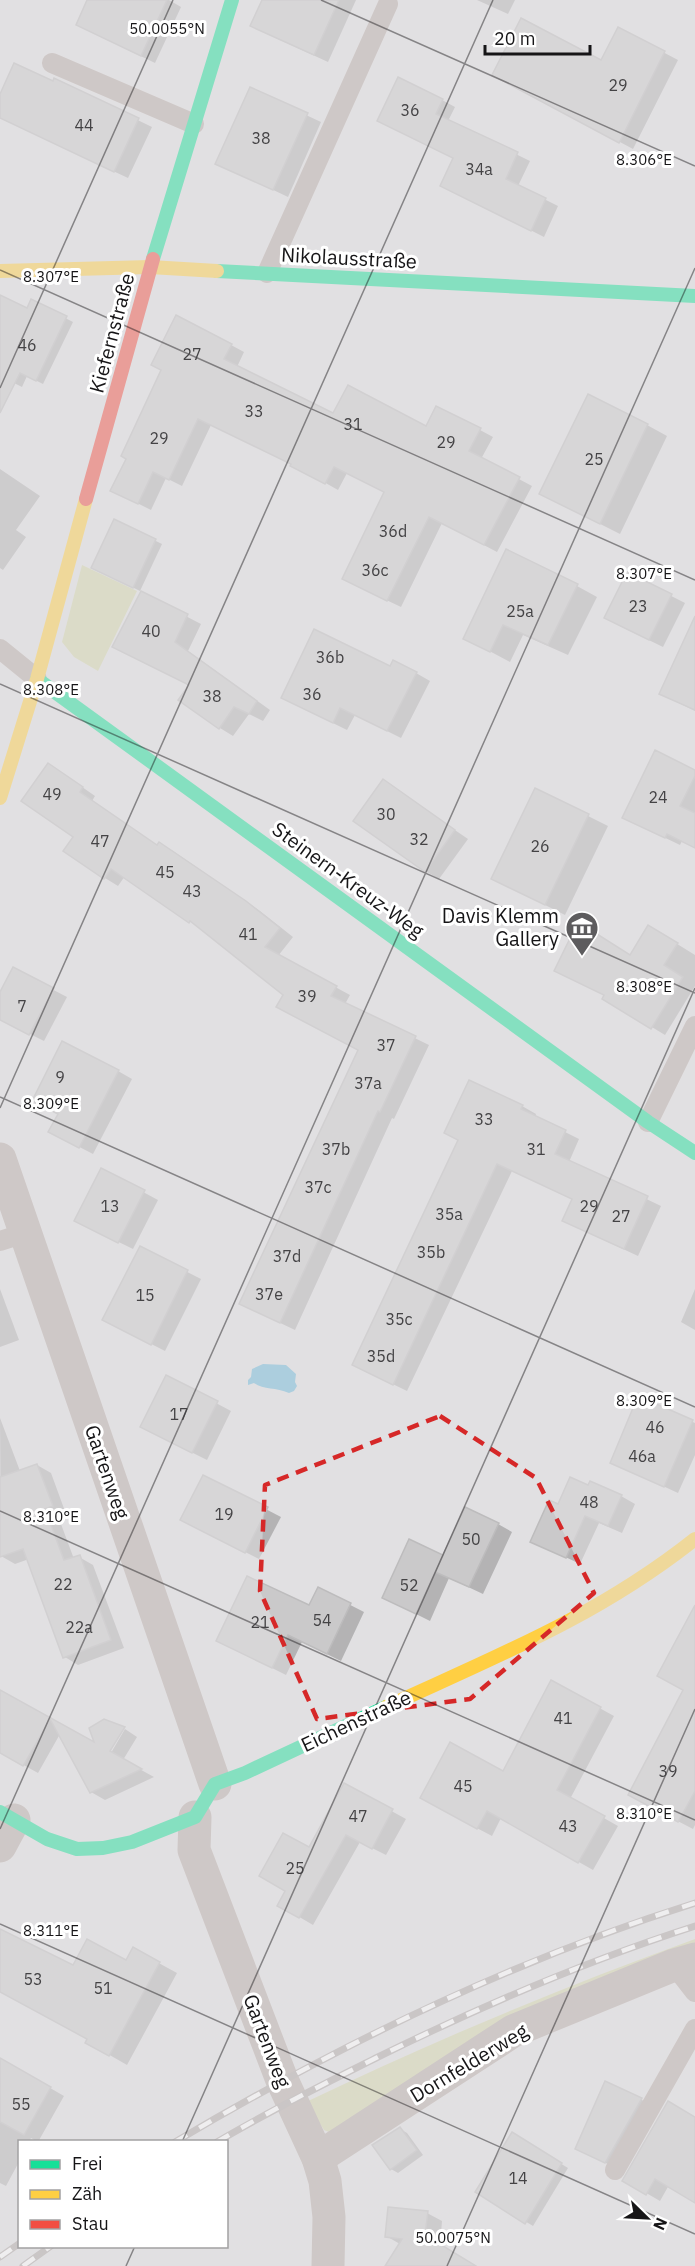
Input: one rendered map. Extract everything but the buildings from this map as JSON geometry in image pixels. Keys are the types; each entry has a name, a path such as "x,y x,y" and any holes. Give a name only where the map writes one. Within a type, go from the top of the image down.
{"street":[{"name":"Kiefernstraße","path":"37,679 150,267 232,0"},
{"name":"Nikolausstraße","path":"0,271 150,267 695,296"},
{"path":"0,798 37,679"},
{"name":"Steinern-Kreuz-Weg","path":"37,679 695,1154"},
{"name":"Gartenweg","path":"0,1160 12,1237 215,1784"},
{"name":"Eichenstraße","path":"215,1784 245,1773 542,1636 626,1592 671,1560 695,1539"},
{"path":"5,1826 77,1849 104,1848 132,1842 195,1817 215,1784"},
{"name":"Gartenweg","path":"195,1817 194,1850 282,2080 318,2158 325,2181 329,2217 328,2266"},
{"name":"Dornfelderweg","path":"318,2158 513,2031 684,1962"}],"lane":[{"path":"267,273 388,4"},
{"path":"52,63 194,124"},
{"path":"0,649 37,679"},
{"path":"648,1122 695,1026"},
{"path":"684,1962 695,1992"},
{"path":"615,2170 695,2029"}],"highlighted area":[{"path":"440,1416 536,1478 594,1593 470,1699 317,1719 260,1591 265,1485"}],"green space":[{"path":"82,565 137,591 98,671 74,657 62,642"},
{"path":"695,1939 695,1947 336,2135 324,2130 306,2102 499,2016"}],"water":[{"path":"263,1364 286,1365 296,1374 297,1386 294,1391 289,1393 254,1383 248,1385 252,1369"}],"railway":[{"path":"178,2140 300,2072 428,2008 560,1951 695,1903"},
{"path":"220,2140 256,2119 456,2020 574,1969 695,1926"},
{"path":"0,2257 18,2244"},
{"path":"23,2266 48,2248"}],"traffic: fast":[{"path":"153,259 232,0"},
{"path":"217,271 695,296"},
{"path":"37,679 648,1122 695,1153"},
{"path":"0,1812 47,1839 77,1849 103,1848 132,1842 195,1817 215,1784 245,1773 386,1707"}],"traffic: slow":[{"path":"0,271 150,267 217,271"},
{"path":"0,798 37,679 86,499"},
{"path":"386,1707 507,1652 584,1613 621,1591 695,1539"}],"traffic: jam":[{"path":"86,499 153,259"}],"place":[{"name":"Davis Klemm Gallery","path":"582,957"}]}
